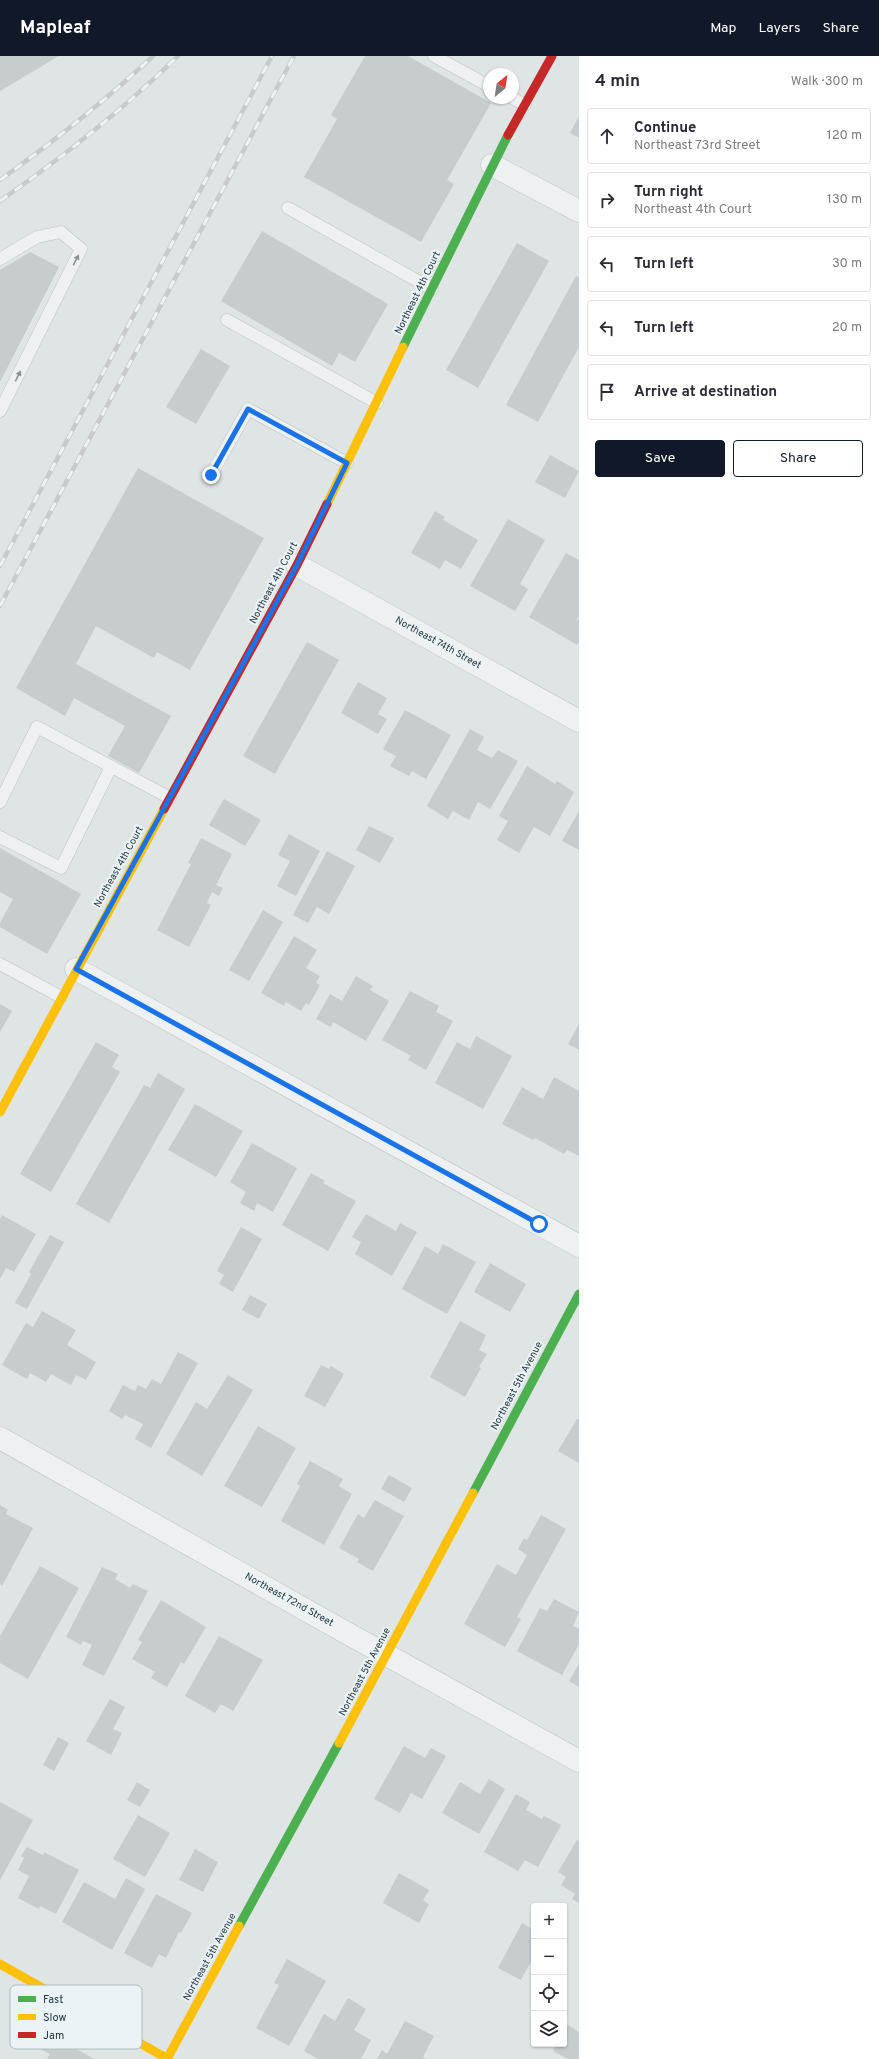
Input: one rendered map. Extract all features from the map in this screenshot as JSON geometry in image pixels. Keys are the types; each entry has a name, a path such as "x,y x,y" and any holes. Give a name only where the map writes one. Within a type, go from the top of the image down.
{"street":[{"name":"Northeast 4th Court","path":"0,1112 76,969 297,565 492,165 552,56"},
{"path":"492,165 579,211"},
{"name":"Northeast 74th Street","path":"297,565 579,721"},
{"path":"76,969 579,1246"},
{"name":"Northeast 5th Avenue","path":"168,2059 387,1654 579,1294"},
{"name":"Northeast 72nd Street","path":"0,1438 579,1761"},
{"path":"0,1964 37,1985"},
{"path":"142,2044 168,2059"}],"lane":[{"path":"434,56 483,83"},
{"path":"519,102 525,105"},
{"path":"288,208 432,289"},
{"path":"0,260 37,237 61,232 81,249 0,411"},
{"path":"227,320 376,402"},
{"path":"211,475 248,409 347,463"},
{"path":"0,802 37,728 170,798"},
{"path":"0,837 61,868 111,767"},
{"path":"0,964 61,997"}],"building":[{"path":"0,56 59,56 0,91"},
{"path":"365,56 408,56 483,98 483,104 490,104 447,180 454,184 421,242 304,177 337,119 331,115"},
{"path":"579,116 579,138 570,133"},
{"path":"262,231 388,304 355,362 339,353 332,366 221,301"},
{"path":"517,243 549,261 478,388 446,370"},
{"path":"30,252 59,267 0,382 0,270"},
{"path":"576,276 579,278 579,347 538,422 506,405"},
{"path":"201,349 230,366 196,424 166,407"},
{"path":"550,455 579,471 565,498 535,482"},
{"path":"138,468 264,538 190,670 157,652 154,658 96,626 76,664 171,716 139,773 108,756 125,726 74,698 65,716 16,688"},
{"path":"435,511 445,517 443,520 478,540 461,569 445,560 440,569 411,553"},
{"path":"508,519 545,540 520,584 528,589 515,611 470,586"},
{"path":"566,553 579,560 579,616 577,619 579,620 579,642 577,645 529,617"},
{"path":"307,642 339,660 275,774 243,756"},
{"path":"358,682 387,698 378,714 387,719 378,734 341,713"},
{"path":"405,710 451,735 426,779 412,771 409,776 390,766 396,756 383,749"},
{"path":"470,729 484,737 477,750 492,758 498,750 518,761 490,809 478,802 469,820 453,811 448,819 427,806"},
{"path":"527,766 555,784 557,781 574,792 550,836 534,827 519,853 497,840 508,821 499,816"},
{"path":"224,799 261,820 245,846 209,825"},
{"path":"579,811 579,850 562,841"},
{"path":"369,826 394,838 380,863 356,850"},
{"path":"289,834 320,851 296,896 277,886 290,861 278,855"},
{"path":"201,838 232,854 216,885 223,888 219,896 212,892 207,903 211,905 189,947 157,930 191,864 188,863"},
{"path":"0,848 81,894 47,954 0,927 0,923 13,899 0,892"},
{"path":"327,851 355,866 329,914 317,907 308,923 293,915"},
{"path":"263,910 283,922 249,981 229,970"},
{"path":"294,936 317,950 306,968 320,976 316,983 320,985 309,1005 306,1003 301,1011 286,1002 284,1006 261,993"},
{"path":"356,976 373,986 370,990 389,1001 366,1041 333,1022 331,1027 316,1019 330,994 342,1001"},
{"path":"410,991 439,1006 436,1012 453,1021 426,1070 408,1060 411,1056 382,1040"},
{"path":"0,1004 12,1011 0,1032"},
{"path":"579,1024 579,1050 568,1044"},
{"path":"476,1036 512,1056 483,1109 435,1083 457,1042 470,1049"},
{"path":"96,1042 119,1055 112,1067 120,1072 51,1192 20,1174"},
{"path":"158,1073 185,1089 109,1223 76,1204 144,1085 150,1088"},
{"path":"554,1077 579,1091 579,1156 567,1150 564,1154 535,1138 533,1140 502,1124 522,1087 543,1099"},
{"path":"195,1104 243,1131 216,1177 168,1150"},
{"path":"252,1143 297,1168 273,1212 257,1203 254,1211 240,1203 246,1192 230,1182"},
{"path":"311,1173 325,1181 323,1183 356,1201 328,1251 282,1225"},
{"path":"366,1214 396,1231 400,1223 417,1232 392,1276 355,1254 361,1242 352,1237"},
{"path":"2,1215 36,1234 14,1272 6,1268 0,1279 0,1219"},
{"path":"241,1227 262,1239 233,1292 219,1284 224,1275 217,1271"},
{"path":"50,1235 64,1242 27,1309 15,1303 31,1274 29,1272"},
{"path":"443,1244 476,1262 447,1314 402,1289 425,1246 438,1254"},
{"path":"490,1263 526,1284 510,1312 474,1292"},
{"path":"250,1295 267,1304 259,1319 242,1310"},
{"path":"42,1311 76,1330 67,1345 96,1362 86,1380 76,1375 71,1385 51,1374 46,1382 30,1373 27,1379 2,1365 26,1323 33,1327"},
{"path":"460,1321 486,1335 479,1350 487,1354 479,1367 481,1368 465,1397 430,1377"},
{"path":"178,1352 198,1363 151,1448 135,1439 143,1424 125,1415 122,1419 109,1411 123,1385 135,1391 138,1385 146,1389 152,1379 161,1384"},
{"path":"321,1365 329,1369 331,1366 344,1374 325,1407 304,1396"},
{"path":"228,1375 253,1390 202,1476 166,1454 196,1402 207,1409"},
{"path":"577,1419 579,1419 579,1463 558,1451"},
{"path":"258,1426 296,1448 262,1507 224,1486"},
{"path":"310,1461 343,1479 339,1486 352,1494 324,1545 281,1521 300,1486 297,1484"},
{"path":"389,1475 412,1488 404,1502 381,1489"},
{"path":"375,1500 404,1516 373,1571 357,1562 359,1559 339,1548 358,1514 364,1518"},
{"path":"0,1505 8,1510 6,1514 33,1528 2,1586 0,1584"},
{"path":"541,1515 566,1529 517,1617 521,1619 505,1647 464,1624 497,1564 516,1575 527,1555 518,1549 524,1538 527,1540"},
{"path":"40,1566 79,1588 28,1679 0,1663 0,1636"},
{"path":"102,1567 118,1574 115,1579 130,1588 133,1584 148,1591 104,1676 82,1665 92,1645 83,1641 81,1645 66,1637"},
{"path":"554,1599 579,1612 573,1626 579,1629 579,1644 562,1675 517,1651 540,1608 547,1611"},
{"path":"161,1600 206,1627 184,1664 181,1662 167,1687 151,1678 155,1672 132,1659 142,1642 138,1640"},
{"path":"219,1636 263,1660 233,1711 221,1704 215,1713 185,1696"},
{"path":"579,1664 579,1687 569,1681"},
{"path":"110,1699 125,1707 113,1729 122,1733 111,1755 86,1741"},
{"path":"58,1737 69,1743 54,1771 43,1765"},
{"path":"404,1746 425,1758 431,1748 446,1756 422,1799 411,1793 400,1813 374,1799"},
{"path":"489,1779 505,1789 479,1834 442,1813 460,1782 480,1794"},
{"path":"137,1782 150,1790 140,1807 127,1800"},
{"path":"516,1794 530,1802 526,1810 542,1819 544,1816 561,1825 538,1867 525,1860 518,1871 484,1852"},
{"path":"0,1802 33,1820 0,1880"},
{"path":"138,1815 170,1833 145,1877 113,1859"},
{"path":"577,1840 579,1841 579,1903 572,1899 575,1894 561,1885 566,1877 558,1872"},
{"path":"27,1847 43,1855 44,1852 79,1870 56,1914 40,1906 39,1909 18,1898 29,1876 18,1870 24,1858 21,1856"},
{"path":"195,1849 218,1862 203,1892 179,1880"},
{"path":"399,1873 429,1890 423,1900 429,1904 419,1923 383,1903"},
{"path":"126,1878 145,1889 112,1950 62,1922 84,1882 115,1899"},
{"path":"156,1894 192,1913 181,1933 179,1932 166,1958 159,1954 152,1968 124,1953"},
{"path":"522,1923 531,1928 531,1962 521,1980 498,1968"},
{"path":"287,1959 326,1981 289,2046 256,2028 279,1985 274,1983"},
{"path":"348,1998 366,2009 354,2030 371,2040 361,2059 318,2059 304,2051 324,2014 335,2021"},
{"path":"405,2021 434,2036 423,2057 426,2059 377,2059 382,2050 387,2054"},
{"path":"568,2025 579,2032 579,2059 568,2059 553,2051 555,2047 567,2047"},
{"path":"40,2049 77,2049 94,2059 47,2059 50,2054"}],"railway":[{"path":"0,180 78,121 153,56"},
{"path":"0,201 92,132 136,95 178,56"},
{"path":"0,566 272,56"},
{"path":"0,606 294,56"}],"traffic: fast":[{"path":"403,347 508,135"},
{"path":"473,1493 579,1294"},
{"path":"239,1926 339,1743"}],"traffic: slow":[{"path":"327,504 403,347"},
{"path":"0,1112 164,809"},
{"path":"339,1743 473,1493"},
{"path":"167,2059 239,1926"},
{"path":"0,1964 37,1985"},
{"path":"142,2044 168,2059"}],"traffic: jam":[{"path":"508,135 552,56"},
{"path":"164,809 297,565 327,504"}],"route":[{"path":"211,475 248,409 347,463 297,565 76,969 539,1224"}]}
